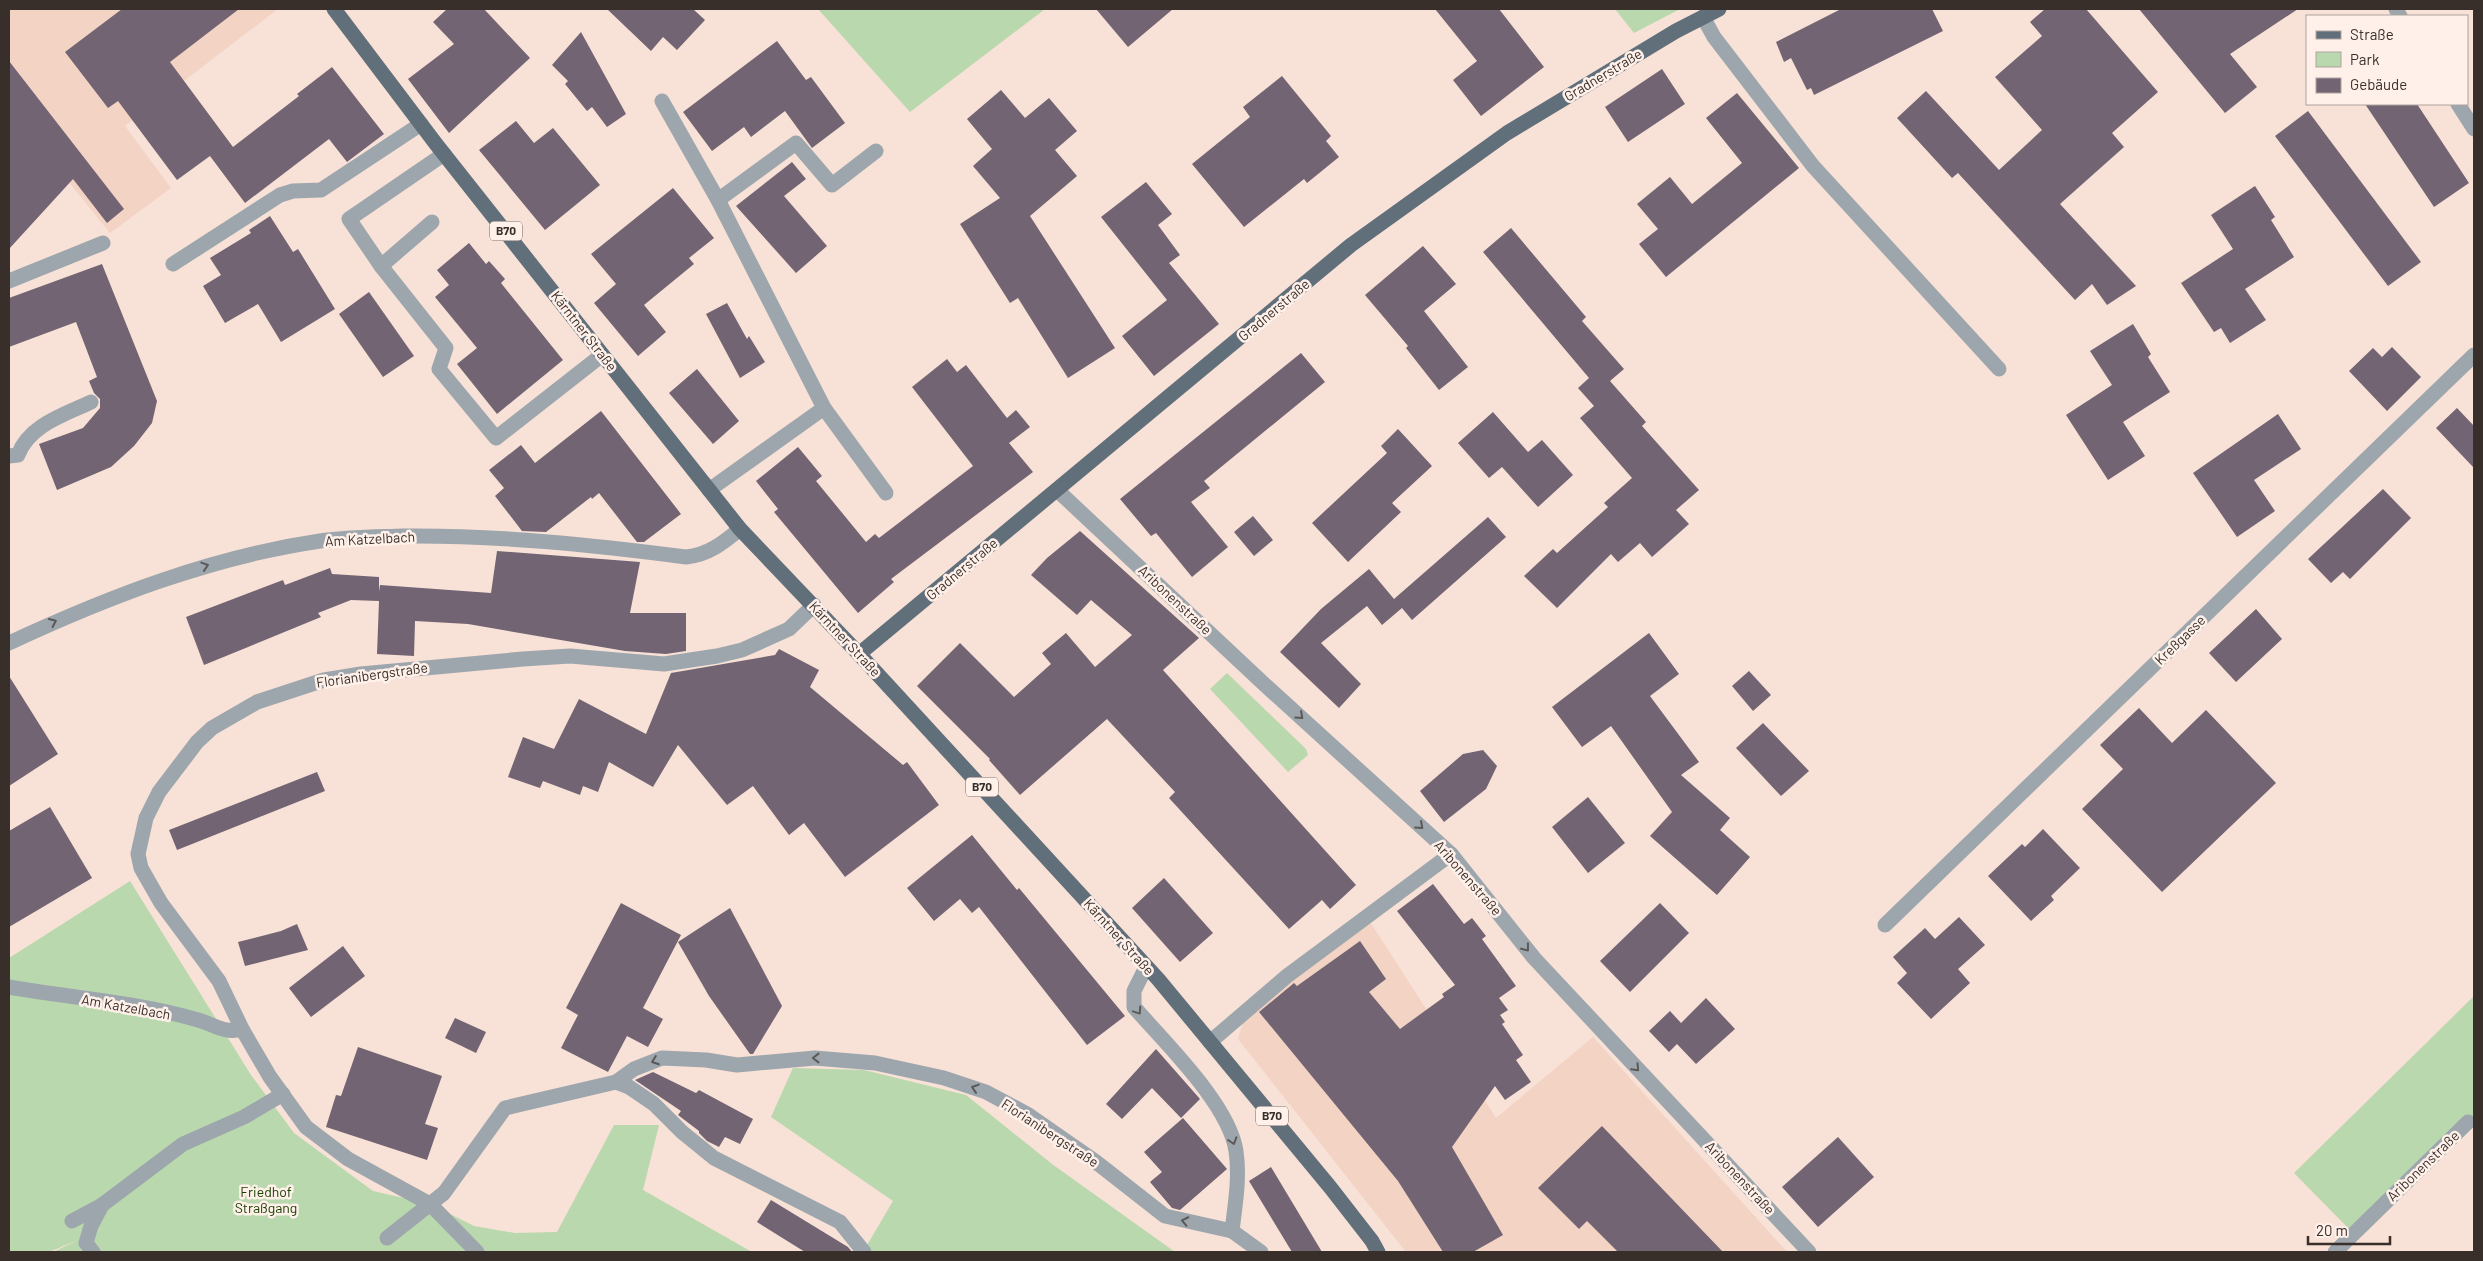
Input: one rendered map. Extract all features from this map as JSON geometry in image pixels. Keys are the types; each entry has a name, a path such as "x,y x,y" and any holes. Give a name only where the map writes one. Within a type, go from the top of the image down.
{"main road":[{"name":"Kärntner Straße","path":"334,9 444,154 740,529 814,605 1146,967 1330,1188 1372,1241 1378,1252"},
{"name":"Gradnerstraße","path":"859,654 1351,245 1507,133 1719,9"}],"street":[{"path":"1703,17 1714,37 1813,166 1999,369"},
{"path":"662,102 718,200 824,408 886,493"},
{"path":"2459,105 2474,129"},
{"path":"173,264 280,195 294,191 321,190 421,124"},
{"path":"718,200 796,143 832,185 876,151"},
{"path":"444,154 349,219 381,266 446,348 439,369 496,438 602,355"},
{"path":"381,266 432,222"},
{"path":"9,281 103,244"},
{"name":"Kreßgasse","path":"1885,925 2474,355"},
{"path":"9,456 18,456 22,444 37,429 91,402"},
{"path":"709,490 824,408"},
{"name":"Aribonenstraße","path":"1057,490 1264,684 1451,854 1534,958 1809,1252"},
{"name":"Am Katzelbach","path":"9,643 80,609 209,564 321,540 419,536 506,539 686,558 706,553 740,529"},
{"name":"Florianibergstraße","path":"477,1252 430,1204 374,1174 325,1143 306,1127 283,1094 242,1029 219,981 161,904 146,880 138,854 146,818 159,792 197,742 212,728 237,712 287,691 324,680 361,674 570,656 664,664 717,656 742,650 788,629 814,605"},
{"path":"1210,1042 1294,970 1451,854"},
{"path":"1146,967 1134,991 1134,1007 1206,1091 1226,1120 1236,1150 1238,1183 1232,1231"},
{"name":"Am Katzelbach","path":"9,987 139,1007 198,1020 231,1032 242,1029"},
{"name":"Florianibergstraße","path":"387,1238 444,1193 505,1108 616,1082 634,1069 662,1058 706,1060 737,1065 815,1058 875,1063 944,1078 986,1092 1027,1114 1096,1162 1165,1216 1232,1231 1261,1252"},
{"path":"616,1082 654,1104 682,1132 714,1158 840,1222 864,1252"},
{"path":"72,1221 102,1204 183,1144 244,1117 283,1094"},
{"name":"Aribonenstraße","path":"2335,1252 2468,1122"},
{"path":"93,1252 86,1243 91,1226 102,1204"}],"shaded area":[{"path":"9,9 278,9 125,126 171,188 110,233 9,108"},
{"path":"1367,917 1496,1118 1593,1037 1787,1252 1406,1252 1238,1039 1247,1008"}],"green space":[{"path":"818,9 1045,9 910,112"},
{"path":"1615,9 1680,9 1634,33"},
{"path":"1227,673 1306,749 1308,755 1288,772 1210,689"},
{"name":"Friedhof Straßgang","path":"130,881 251,1075 294,1133 373,1191 430,1204 474,1226 515,1233 557,1232 614,1125 659,1125 643,1190 752,1252 53,1252 78,1240 49,1252 9,1252 9,958"},
{"path":"2474,996 2474,1129 2465,1119 2351,1231 2294,1173"},
{"path":"793,1068 864,1070 966,1095 1052,1164 1175,1252 863,1252 893,1201 771,1117"}],"building":[{"path":"122,9 239,9 170,62 233,147 299,96 297,94 332,67 384,134 347,162 329,139 245,203 210,156 177,180 118,101 108,108 65,52"},
{"path":"447,9 484,9 530,58 449,133 408,79 454,44 433,22"},
{"path":"607,9 693,9 705,20 677,50 663,37 651,51"},
{"path":"1096,9 1173,9 1128,47"},
{"path":"1435,9 1499,9 1544,67 1481,116 1453,80 1477,61"},
{"path":"1841,9 1932,9 1943,31 1814,95 1811,88 1807,90 1791,58 1784,62 1776,42"},
{"path":"2045,9 2086,9 2158,92 2112,133 2124,147 2060,204 2136,286 2107,305 2092,284 2075,300 1958,173 1952,178 1897,118 1926,91 1999,170 2042,130 1995,77 2042,36 2030,22"},
{"path":"2139,9 2298,9 2230,54 2257,87 2225,113"},
{"path":"581,32 626,114 607,127 592,107 587,111 565,84 568,81 552,65"},
{"path":"777,41 806,80 811,77 845,123 812,148 785,111 751,137 744,127 712,151 683,112"},
{"path":"9,61 124,209 107,223 73,179 9,249"},
{"path":"1662,69 1685,104 1628,142 1605,107"},
{"path":"1282,76 1331,136 1326,141 1339,157 1307,183 1304,179 1244,227 1192,164 1250,117 1243,107"},
{"path":"1001,90 1025,118 1049,98 1077,131 1055,150 1077,176 1030,216 1115,348 1068,378 1018,298 1010,303 960,224 1000,198 973,166 992,149 967,119"},
{"path":"1737,93 1799,168 1666,277 1639,244 1658,229 1637,204 1670,177 1692,204 1742,163 1706,118"},
{"path":"2366,105 2418,105 2469,183 2434,207"},
{"path":"2308,111 2421,262 2388,286 2275,136"},
{"path":"516,121 534,143 553,128 600,185 545,230 479,150"},
{"path":"792,162 806,179 784,196 827,246 796,273 736,206"},
{"path":"1146,182 1172,214 1158,225 1180,255 1169,263 1219,324 1154,376 1122,336 1167,300 1101,217"},
{"path":"2255,186 2275,217 2271,220 2294,257 2245,289 2266,320 2230,343 2221,328 2214,332 2181,283 2233,249 2211,215"},
{"path":"673,188 714,238 689,258 694,264 644,305 666,332 638,356 594,303 616,284 591,254"},
{"path":"270,216 293,252 298,249 335,309 281,342 258,304 225,323 203,286 221,275 210,258 251,233 249,230"},
{"path":"1511,228 1586,317 1582,321 1624,369 1610,381 1646,422 1642,426 1699,490 1676,510 1689,524 1652,557 1640,543 1618,562 1611,554 1557,608 1524,576 1553,549 1557,553 1608,507 1604,503 1632,478 1580,418 1594,406 1578,388 1589,378 1483,252"},
{"path":"469,243 486,264 489,261 505,279 501,283 563,360 497,414 457,364 477,348 435,297 449,285 437,270"},
{"path":"1423,246 1456,284 1424,311 1468,367 1439,390 1406,348 1408,346 1365,295"},
{"path":"102,264 157,401 152,423 134,446 111,467 57,490 39,444 83,428 100,408 100,399 94,393 89,381 97,377 76,322 9,347 9,298"},
{"path":"369,292 414,356 383,377 339,314"},
{"path":"727,303 747,339 749,336 765,362 740,378 706,314"},
{"path":"2133,324 2151,354 2148,357 2170,392 2123,422 2145,456 2108,480 2066,415 2112,385 2090,351"},
{"path":"2392,347 2421,377 2387,411 2349,371 2373,348 2382,357"},
{"path":"1301,353 1325,382 1204,481 1210,488 1191,502 1228,547 1192,577 1156,533 1151,536 1120,499"},
{"path":"947,359 957,372 966,365 1007,418 1016,410 1030,427 1009,443 1033,472 891,579 894,582 858,613 774,512 778,509 756,481 798,447 822,476 816,481 866,542 875,534 879,538 973,466 912,387"},
{"path":"697,369 739,421 713,444 669,393"},
{"path":"2457,408 2474,426 2474,468 2436,428"},
{"path":"601,411 681,514 644,542 637,542 599,493 592,499 591,497 546,532 522,531 495,496 504,488 489,470 521,445 535,463"},
{"path":"1493,412 1528,452 1542,440 1573,475 1538,507 1502,467 1489,478 1458,443"},
{"path":"2278,414 2301,449 2254,480 2275,511 2237,537 2193,473"},
{"path":"1398,429 1432,466 1392,503 1401,512 1348,562 1312,523 1387,453 1381,446"},
{"path":"2383,489 2411,518 2350,579 2343,572 2331,583 2308,559"},
{"path":"1253,516 1273,540 1254,556 1234,532"},
{"path":"1488,517 1506,537 1412,620 1402,608 1382,625 1367,606 1321,643 1361,684 1339,708 1280,652 1321,609 1369,569 1394,599"},
{"path":"1080,531 1199,638 1163,670 1356,885 1330,909 1322,900 1289,929 1169,798 1175,792 1107,719 1020,795 990,759 917,686 960,643 1014,697 1051,664 1042,653 1066,633 1095,667 1132,635 1091,600 1077,615 1031,575 1047,558"},
{"path":"497,551 640,562 630,613 686,613 686,651 666,654 625,651 468,624 415,621 414,656 377,654 379,601 351,600 318,613 321,617 204,665 186,617 283,580 285,585 330,568 332,574 379,577 379,592 380,585 491,593"},
{"path":"2256,609 2282,639 2236,682 2209,653"},
{"path":"1649,633 1679,674 1650,696 1699,762 1681,775 1730,818 1720,830 1750,857 1717,895 1650,836 1672,812 1611,726 1582,747 1552,707"},
{"path":"779,649 819,670 810,687 903,765 907,762 939,805 845,877 804,823 789,835 753,786 727,805 678,745 653,787 609,762 598,792 583,786 580,795 543,781 540,788 508,777 523,737 554,749 579,699 646,734 671,673 775,655"},
{"path":"1749,671 1771,695 1753,711 1732,686"},
{"path":"9,676 58,754 9,786"},
{"path":"2139,708 2172,743 2206,710 2276,783 2162,892 2082,809 2123,769 2100,745"},
{"path":"1763,723 1809,771 1781,796 1736,748"},
{"path":"1483,750 1497,766 1486,789 1444,822 1420,791 1463,754"},
{"path":"317,772 325,791 177,850 169,830"},
{"path":"1588,797 1625,843 1588,873 1552,827"},
{"path":"50,807 92,878 9,927 9,831"},
{"path":"2043,829 2080,868 2051,896 2054,900 2031,921 1988,876 2022,844 2025,847"},
{"path":"972,835 1017,890 1019,888 1125,1016 1087,1045 979,907 972,913 960,899 934,921 907,888"},
{"path":"1164,878 1213,933 1180,962 1132,908"},
{"path":"1433,884 1464,924 1472,918 1486,936 1482,939 1516,986 1499,998 1508,1010 1500,1015 1505,1022 1502,1024 1523,1055 1516,1060 1531,1082 1505,1100 1495,1086 1452,1147 1503,1235 1473,1252 1443,1252 1398,1181 1259,1012 1294,983 1297,986 1360,941 1386,979 1369,992 1400,1029 1444,997 1442,994 1455,985 1397,911"},
{"path":"621,903 681,935 643,1008 663,1019 648,1047 627,1036 608,1072 561,1048 578,1015 566,1008"},
{"path":"1660,903 1689,933 1630,992 1600,961"},
{"path":"730,908 782,1006 753,1054 750,1054 709,996 678,942"},
{"path":"1959,917 1985,945 1958,969 1970,983 1931,1019 1897,983 1907,973 1893,957 1925,928 1935,939"},
{"path":"297,924 308,950 245,966 238,942 281,931"},
{"path":"343,946 365,976 311,1017 289,988"},
{"path":"1706,998 1735,1029 1696,1064 1677,1044 1669,1052 1649,1031 1670,1011 1681,1023"},
{"path":"455,1018 486,1032 476,1053 445,1038"},
{"path":"358,1047 442,1076 425,1124 438,1128 427,1160 326,1127 336,1095 341,1096"},
{"path":"1156,1049 1200,1099 1181,1118 1152,1088 1122,1119 1106,1104"},
{"path":"653,1072 696,1093 699,1090 753,1119 740,1144 725,1137 719,1147 707,1141 699,1131 678,1115 681,1111 635,1080"},
{"path":"1183,1118 1227,1169 1180,1210 1172,1208 1150,1182 1162,1172 1144,1152"},
{"path":"1602,1126 1723,1252 1618,1252 1587,1221 1579,1229 1538,1188"},
{"path":"1838,1137 1874,1177 1818,1227 1782,1187"},
{"path":"1271,1167 1322,1252 1292,1252 1249,1181"},
{"path":"771,1200 848,1247 852,1252 805,1252 757,1222"}]}
